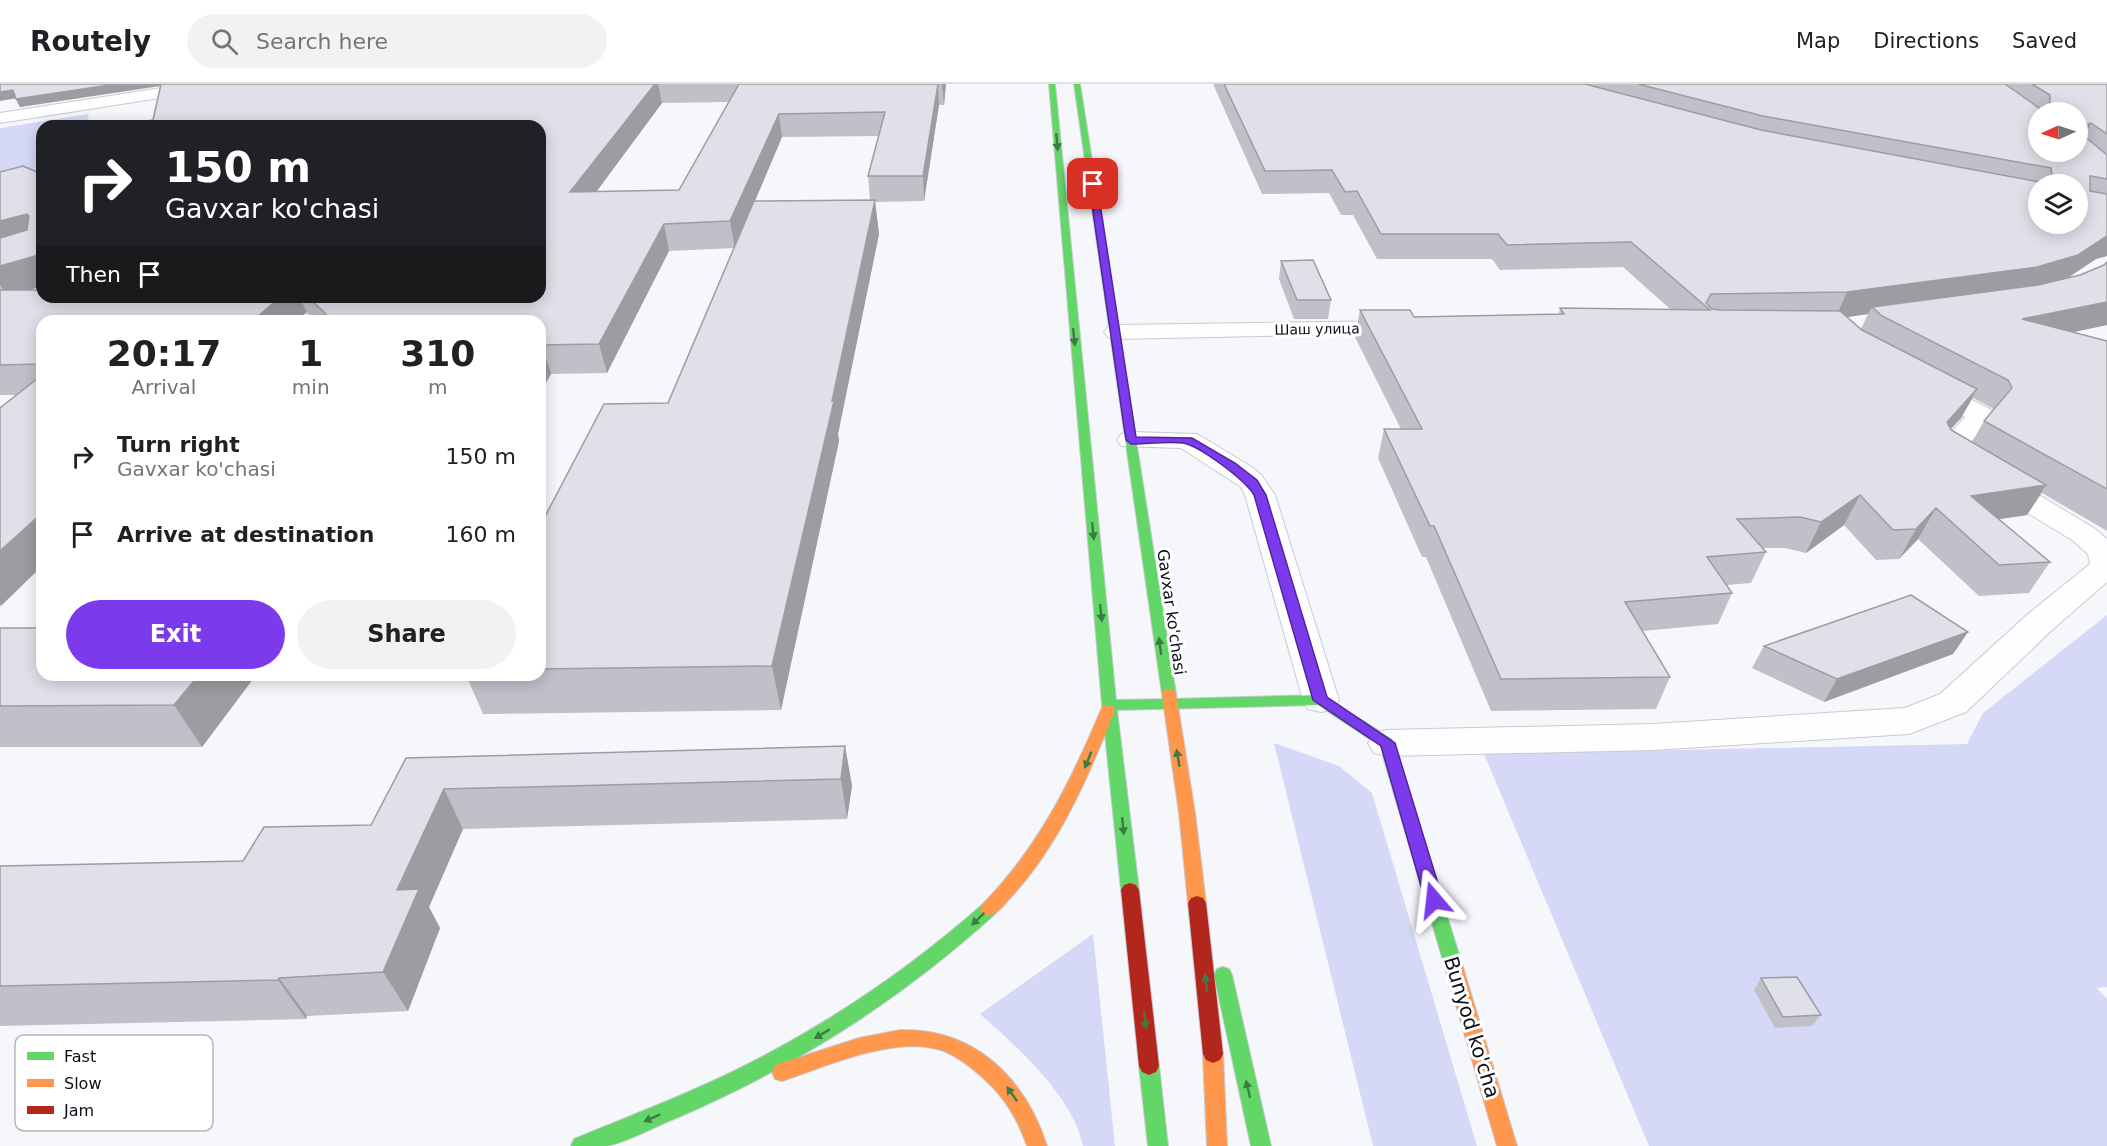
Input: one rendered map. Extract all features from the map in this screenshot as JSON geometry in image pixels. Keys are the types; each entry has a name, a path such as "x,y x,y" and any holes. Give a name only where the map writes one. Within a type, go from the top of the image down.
{"main road":[{"path":"1052,84 1110,705 1158,1146"},
{"name":"Gavxar ko'chasi","path":"1077,84 1116,332 1168,704 1187,813 1213,1055 1217,1146"},
{"path":"1110,705 1321,700 1387,743"},
{"path":"581,1146 625,1130 706,1094 811,1041 913,976 960,936 1024,869 1056,825 1082,775 1110,705"},
{"name":"Bunyod ko'cha","path":"1387,743 1507,1146"},
{"path":"1187,813 1215,939"},
{"path":"1220,962 1261,1146"},
{"path":"706,1094 867,1047 911,1038 929,1039 968,1054 999,1077 1017,1101 1037,1146"}],"street":[{"path":"0,118 172,87 217,84"},
{"name":"Шаш улица","path":"1116,332 1425,328"},
{"path":"1387,743 1653,736 1910,721 1953,703 2040,622 2106,567 2103,551 2083,534 1947,452 1981,415 1900,372"},
{"path":"1131,440 1188,440 1231,465 1252,482 1260,495 1321,700"}],"shaded area":[{"path":"88,114 88,120 50,120"},
{"path":"36,122 36,191 0,201 0,128"},
{"path":"2107,615 2107,987 2097,988 2107,999 2107,1146 1649,1146 1484,754 1967,744 1983,713"},
{"path":"1274,743 1339,766 1372,793 1477,1146 1373,1146"},
{"path":"1093,934 1115,1146 1083,1146 1077,1127 1056,1091 1026,1057 980,1014"}],"building":[{"path":"0,84 116,84 16,99 13,90 0,92"},
{"path":"161,84 655,84 570,192 679,190 739,84 938,84 923,176 868,176 885,112 779,114 730,221 664,224 599,344 546,345 546,315 325,315 314,303 546,303 546,120 153,120"},
{"path":"1224,84 1585,84 1761,130 2028,180 2028,234 2088,234 2088,174 2052,174 2051,168 1763,116 1638,84 2005,84 2031,102 2028,102 2028,162 2088,162 2088,139 2107,155 2107,179 2090,176 2090,191 2107,194 2107,236 2078,255 2037,267 1847,292 1711,294 1706,303 1712,309 1720,310 1840,311 1862,330 1977,389 1947,422 1951,430 2046,485 1971,496 2050,562 1999,565 1936,508 1916,529 1893,530 1860,495 1821,522 1800,517 1737,519 1766,552 1707,557 1732,593 1625,602 1670,677 1501,679 1434,526 1430,526 1384,429 1422,429 1360,310 1410,310 1414,317 1564,314 1560,308 1710,310 1631,242 1507,245 1498,234 1381,234 1357,191 1345,192 1332,170 1265,171"},
{"path":"2032,84 2107,84 2107,134 2091,123 2088,124 2088,102 2050,102 2050,95"},
{"path":"23,166 36,171 36,256 0,266 0,238 27,230 29,216 27,214 0,221 0,172"},
{"path":"875,200 832,401 834,401 772,666 546,669 546,515 604,404 668,403 754,201"},
{"path":"1313,260 1331,300 1297,300 1281,261"},
{"path":"2107,262 2107,302 2022,319 2107,341 2107,489 1984,421 2012,388 2008,380 1882,316 1872,307 2038,285 2080,275"},
{"path":"0,290 36,290 36,303 273,303 260,315 36,315 36,364 0,365"},
{"path":"36,380 36,518 0,551 0,408"},
{"path":"1911,595 1968,632 1837,679 1764,646"},
{"path":"0,628 36,628 36,681 194,681 174,705 0,706"},
{"path":"845,746 841,779 444,789 397,890 419,889 383,972 279,978 278,980 0,986 0,866 243,861 264,827 371,825 406,758"},
{"path":"1797,977 1821,1015 1783,1017 1761,978"}],"traffic: fast":[{"path":"1052,84 1109,705 1130,890"},
{"path":"1077,84 1169,694"},
{"path":"1168,704 1321,700 1387,743 1453,964"},
{"path":"1109,705 1168,704"},
{"path":"581,1146 691,1102 745,1076 849,1018 945,948 989,909"},
{"path":"1223,975 1261,1146"},
{"path":"1149,1066 1158,1146"}],"traffic: slow":[{"path":"1169,694 1187,813 1197,903"},
{"path":"989,909 1028,865 1059,816 1108,710"},
{"path":"1453,964 1507,1146"},
{"path":"782,1072 880,1042 920,1038 938,1041 957,1048 974,1059 1003,1084 1023,1112 1037,1146"},
{"path":"1213,1054 1217,1146"}],"traffic: jam":[{"path":"1130,890 1149,1066"},
{"path":"1197,903 1213,1054"}],"route":[{"path":"1093,184 1131,440 1188,440 1231,465 1252,482 1260,495 1321,700 1387,743 1434,900"}]}
